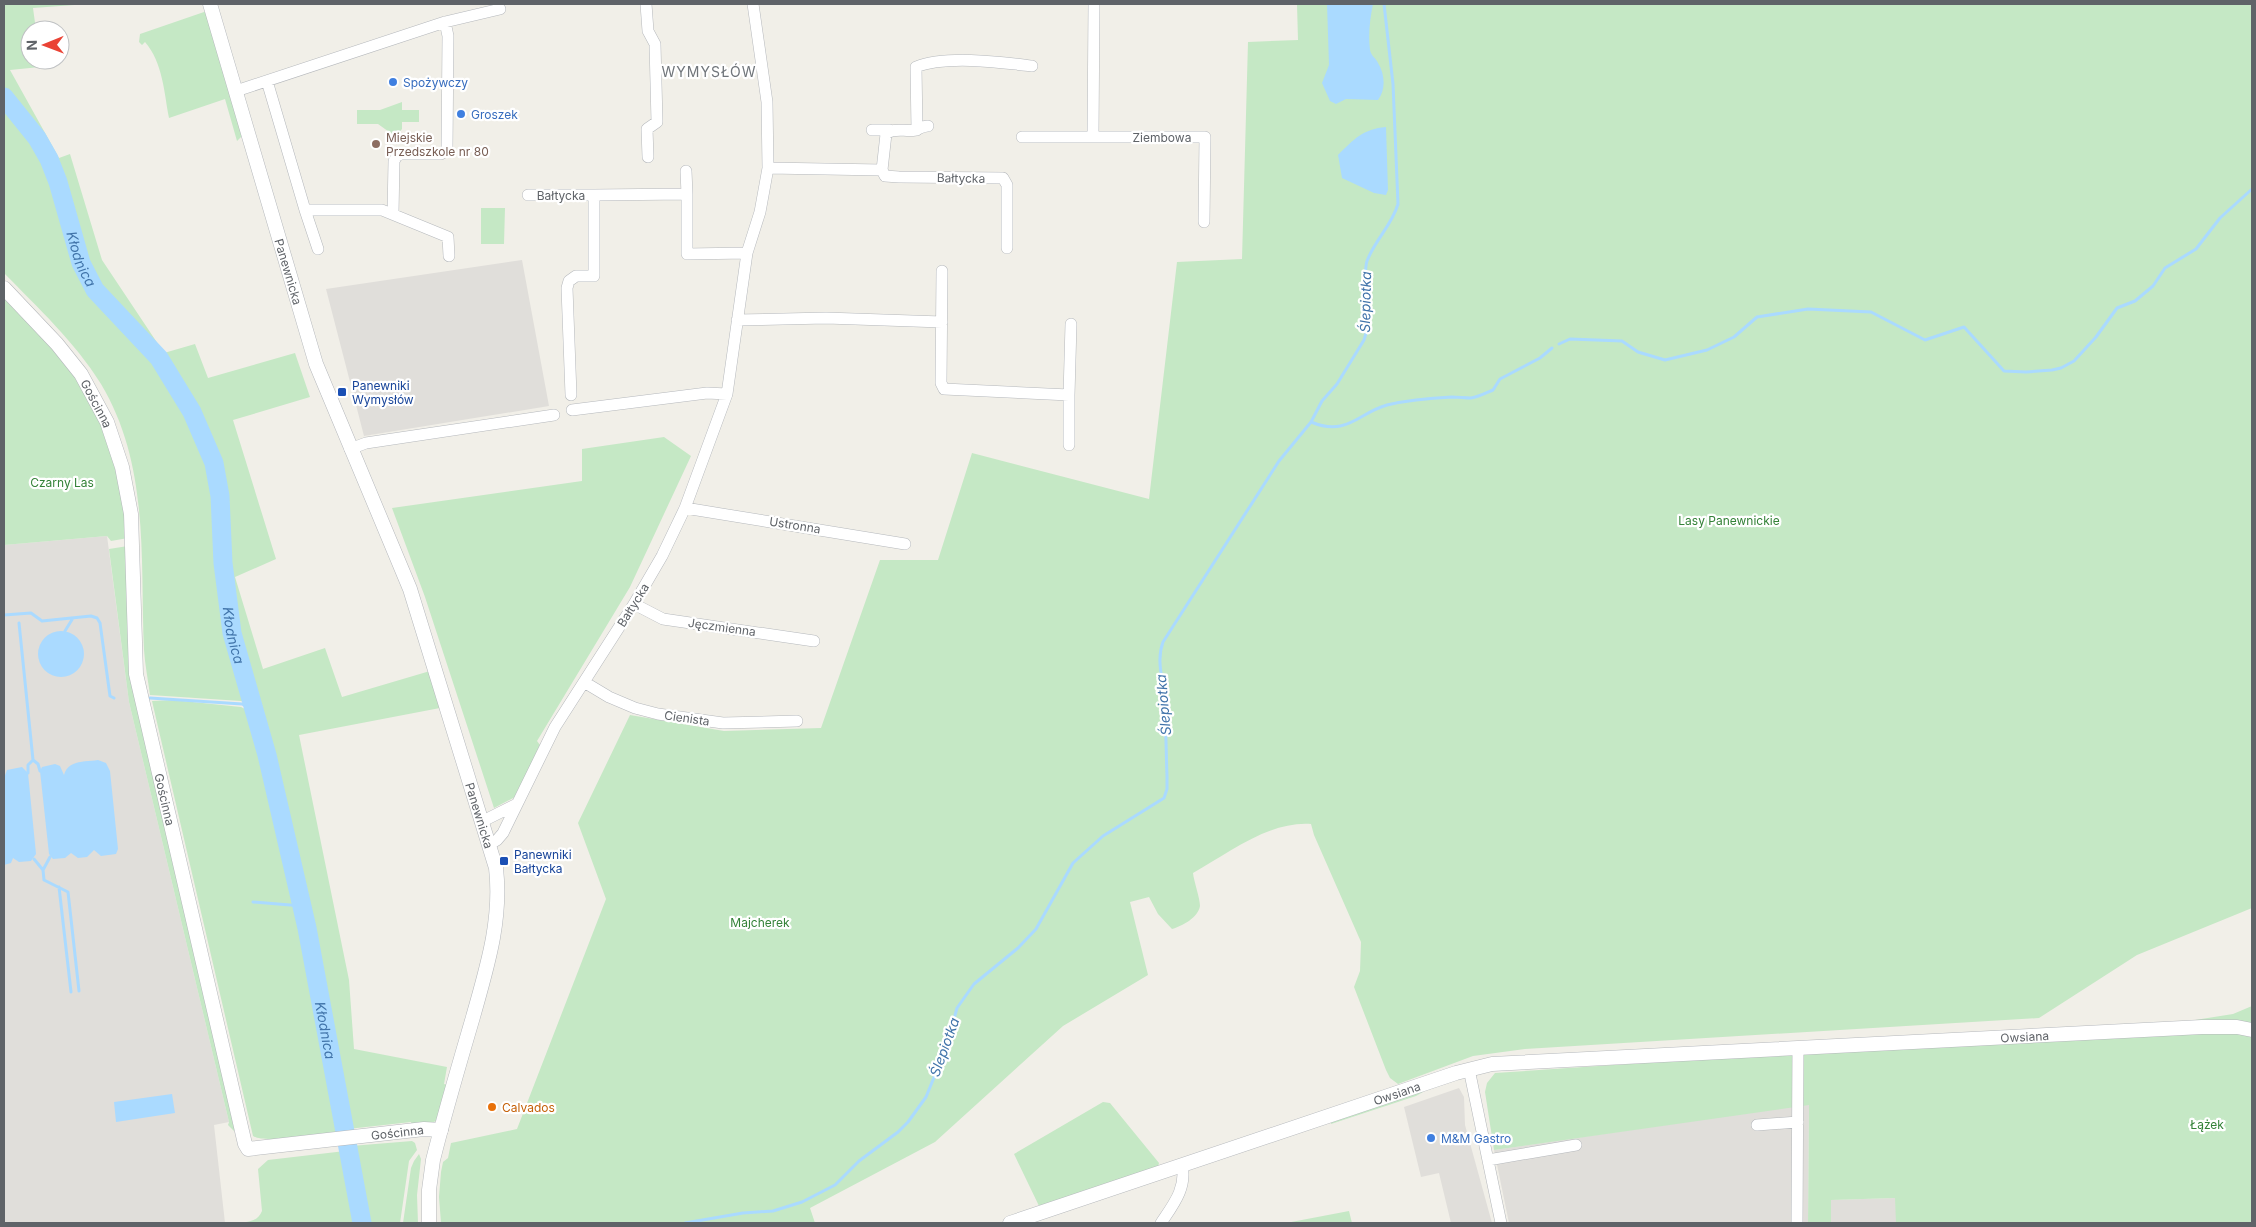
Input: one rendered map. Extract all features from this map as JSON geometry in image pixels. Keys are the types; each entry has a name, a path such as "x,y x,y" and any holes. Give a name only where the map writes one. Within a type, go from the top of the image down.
{"street":[{"name":"Panewnicka","path":"210,4 316,364 404,574 483,821 498,882 495,931 486,972 441,1130 430,1178 429,1223"},
{"path":"646,4 648,31 655,44 657,122 647,128 648,157"},
{"name":"Bałtycka","path":"490,844 500,837 543,748 662,556 685,508 727,394 747,253 760,212 768,168 768,102 753,4"},
{"path":"1093,136 1094,4"},
{"path":"236,91 445,22 500,9"},
{"path":"393,214 394,161 397,156 401,154 441,154 448,150 448,36 445,22"},
{"path":"916,130 916,66 929,61 992,62 1032,66"},
{"path":"267,81 318,249"},
{"path":"872,130 916,130 921,126 928,126"},
{"path":"882,170 886,134 890,130"},
{"name":"Ziembowa","path":"1022,137 1205,137 1204,222"},
{"name":"Bałtycka","path":"768,168 882,170 885,176 899,177 1003,178 1007,185 1007,248"},
{"path":"686,172 687,254 747,253"},
{"name":"Bałtycka","path":"528,195 686,194"},
{"name":"Bałtycka","path":"571,395 567,288 569,281 576,276 594,276 594,195"},
{"path":"305,210 382,210 448,237 449,256"},
{"path":"942,270 941,383 944,389 1069,395"},
{"name":"Gościnna","path":"4,288 57,344 81,374 107,422 122,467 131,514 134,657 138,682 245,1144 248,1149 424,1129 441,1130"},
{"path":"737,320 826,318 942,322"},
{"path":"1069,445 1071,324"},
{"path":"572,410 707,393 727,394"},
{"path":"350,449 366,443 554,415"},
{"name":"Ustronna","path":"685,508 905,544"},
{"name":"Jęczmienna","path":"634,604 663,619 814,642"},
{"name":"Cienista","path":"584,682 609,697 635,708 658,714 723,723 797,722"},
{"path":"483,821 517,804"},
{"name":"Owsiana","path":"1010,1223 1469,1069 1517,1062 1798,1047 2202,1027 2237,1027 2252,1030"},
{"path":"1797,1223 1798,1047"},
{"path":"1469,1069 1501,1223"},
{"path":"1757,1125 1798,1122"},
{"path":"1488,1160 1576,1145"},
{"path":"1161,1223 1176,1199 1184,1181 1182,1165"}],"shaded area":[{"path":"522,260 549,406 364,436 326,289"},
{"path":"107,536 129,702 229,1122 214,1125 225,1223 4,1223 4,545"},
{"path":"1459,1088 1464,1097 1465,1125 1492,1223 1451,1223 1439,1173 1421,1177 1404,1107"},
{"path":"1809,1104 1808,1223 1509,1223 1494,1150"},
{"path":"1896,1198 1896,1223 1831,1223 1831,1200"}],"green space":[{"path":"4,4 88,4 33,8 35,20 20,20 20,69 10,70 59,158 70,154 102,260 164,353 195,344 208,378 295,353 310,397 233,420 276,559 235,577 263,669 325,648 342,697 430,671 440,708 299,735 349,980 354,1049 447,1067 444,1084 448,1085 436,1121 412,1126 411,1122 348,1129 311,921 271,753 238,632 228,571 226,500 220,461 193,401 157,350 98,286 83,254 53,158 34,127 4,90"},
{"name":"Lasy Panewnickie","path":"1297,4 2252,4 2252,908 2137,955 2039,1018 1525,1049 1473,1056 1398,1084 1390,1078 1386,1070 1354,987 1360,971 1361,942 1314,835 1311,824 1295,824 1265,833 1250,840 1193,873 1200,906 1193,918 1180,926 1172,929 1158,914 1149,897 1130,902 1148,975 1063,1026 935,1142 810,1208 815,1223 441,1223 439,1197 441,1172 443,1162 448,1158 451,1143 517,1129 606,899 578,823 630,715 724,731 821,728 880,560 938,560 972,453 1149,499 1177,262 1242,259 1248,42 1298,40"},
{"path":"204,12 208,13 243,135 237,141 225,99 169,118 162,78 156,59 145,42 142,45 139,42 140,34"},
{"path":"402,102 402,110 419,110 419,122 402,122 402,129 397,135 392,134 378,124 357,124 357,110 380,110"},
{"path":"4,103 30,133 44,158 55,187 77,262 88,285 157,360 189,413 209,462 215,494 219,553 229,632 249,704 241,701 150,695 144,650 142,547 135,480 128,447 117,415 101,384 80,354 56,326 4,273"},
{"path":"481,208 505,208 504,244 481,244"},
{"name":"Czarny Las","path":"4,296 69,365 105,432 123,492 128,538 111,541 107,536 4,545"},
{"path":"664,437 691,456 630,587 537,741 540,745 515,797 494,808 425,597 392,508 582,481 582,449"},
{"path":"128,546 130,649 235,1125 234,1131 228,1125 229,1122 129,702 109,549"},
{"path":"173,700 241,707 253,713 304,930 339,1132 281,1139 253,1136 152,701"},
{"name":"Łążek","path":"2252,1006 2252,1223 1896,1223 1895,1198 1831,1200 1831,1223 1808,1223 1809,1105 1494,1150 1485,1092 1487,1083 1495,1073 1894,1046 2075,1039 2233,1014"},
{"path":"1420,1090 1423,1092 1416,1096 1331,1124 1330,1121"},
{"path":"1103,1102 1110,1103 1159,1163 1158,1167 1040,1208 1014,1154"},
{"path":"412,1141 415,1143 417,1150 409,1161 400,1223 367,1223 351,1146"},
{"path":"345,1151 359,1223 231,1223 249,1222 260,1215 262,1211 258,1169 268,1160"},
{"path":"419,1154 421,1159 417,1195 418,1223 403,1223 411,1168"},
{"path":"1349,1211 1352,1223 1286,1223"}],"water":[{"path":"1327,4 1373,4 1369,38 1370,50 1380,67 1384,82 1381,96 1378,100 1346,99 1336,104 1330,101 1322,83 1329,65"},
{"path":"1386,127 1388,190 1386,195 1374,193 1342,178 1338,155 1359,136 1371,130"},
{"path":"61,631 74,635 80,641 84,654 80,667 74,673 61,677 48,673 42,667 38,654 42,641 48,635"},
{"path":"98,760 106,763 110,771 118,849 116,854 101,856 94,850 87,857 78,858 71,853 65,858 53,859 49,854 40,771 42,767 55,764 60,766 64,775 66,770 73,764"},
{"path":"22,767 28,773 36,854 31,861 19,862 13,858 11,863 4,865 4,778 7,770"},
{"path":"172,1094 175,1113 116,1122 114,1102"}],"waterway":[{"name":"Ślepiotka","path":"685,1223 743,1213 773,1211 802,1202 835,1185 859,1161 898,1132 908,1122 926,1097 946,1048 957,1008 974,984 1018,948 1036,929 1073,863 1103,836 1164,798 1167,789 1166,736 1160,663 1163,642 1279,461 1311,422 1322,401 1337,384 1364,340 1367,330 1365,284 1367,261 1374,246 1392,219 1398,204 1393,84 1384,4"},
{"name":"Kłodnica","path":"4,97 37,138 49,159 58,182 81,263 95,290 159,358 192,412 214,463 220,496 223,563 232,633 267,755 307,928 362,1223"},
{"path":"1559,344 1570,339 1622,341 1638,352 1665,360 1707,350 1734,337 1757,317 1808,309 1871,312 1925,340 1964,327 2004,371 2026,372 2061,368 2074,361 2096,337 2117,308 2135,301 2153,286 2165,268 2196,249 2220,218 2252,189"},
{"name":"Kłodnica","path":"69,219 75,215"},
{"path":"1311,422 1334,427 1352,422 1377,409 1395,403 1436,398 1476,397 1493,390 1500,379 1540,358 1552,348"},
{"path":"4,615 31,613 42,621 91,616 97,618 100,623 110,696 114,698"},
{"path":"65,631 73,618"},
{"path":"19,623 33,760 28,765 28,773"},
{"path":"150,698 242,704 254,710"},
{"path":"33,760 38,764 40,771"},
{"path":"43,870 50,857"},
{"path":"34,859 43,870 44,880 68,892 79,991"},
{"path":"59,887 71,992"},
{"path":"253,902 302,906"}],"place":[{"name":"Spożywczy","path":"393,82"},
{"name":"Groszek","path":"461,114"},
{"name":"Miejskie Przedszkole nr 80","path":"376,144"},
{"name":"Panewniki Wymysłów","path":"342,392"},
{"name":"Panewniki Bałtycka","path":"504,861"},
{"name":"Calvados","path":"492,1107"},
{"name":"M&M Gastro","path":"1431,1138"}],"district":[{"name":"WYMYSŁÓW","path":"709,71"}],"park label":[{"name":"Majcherek","path":"760,922"}]}
